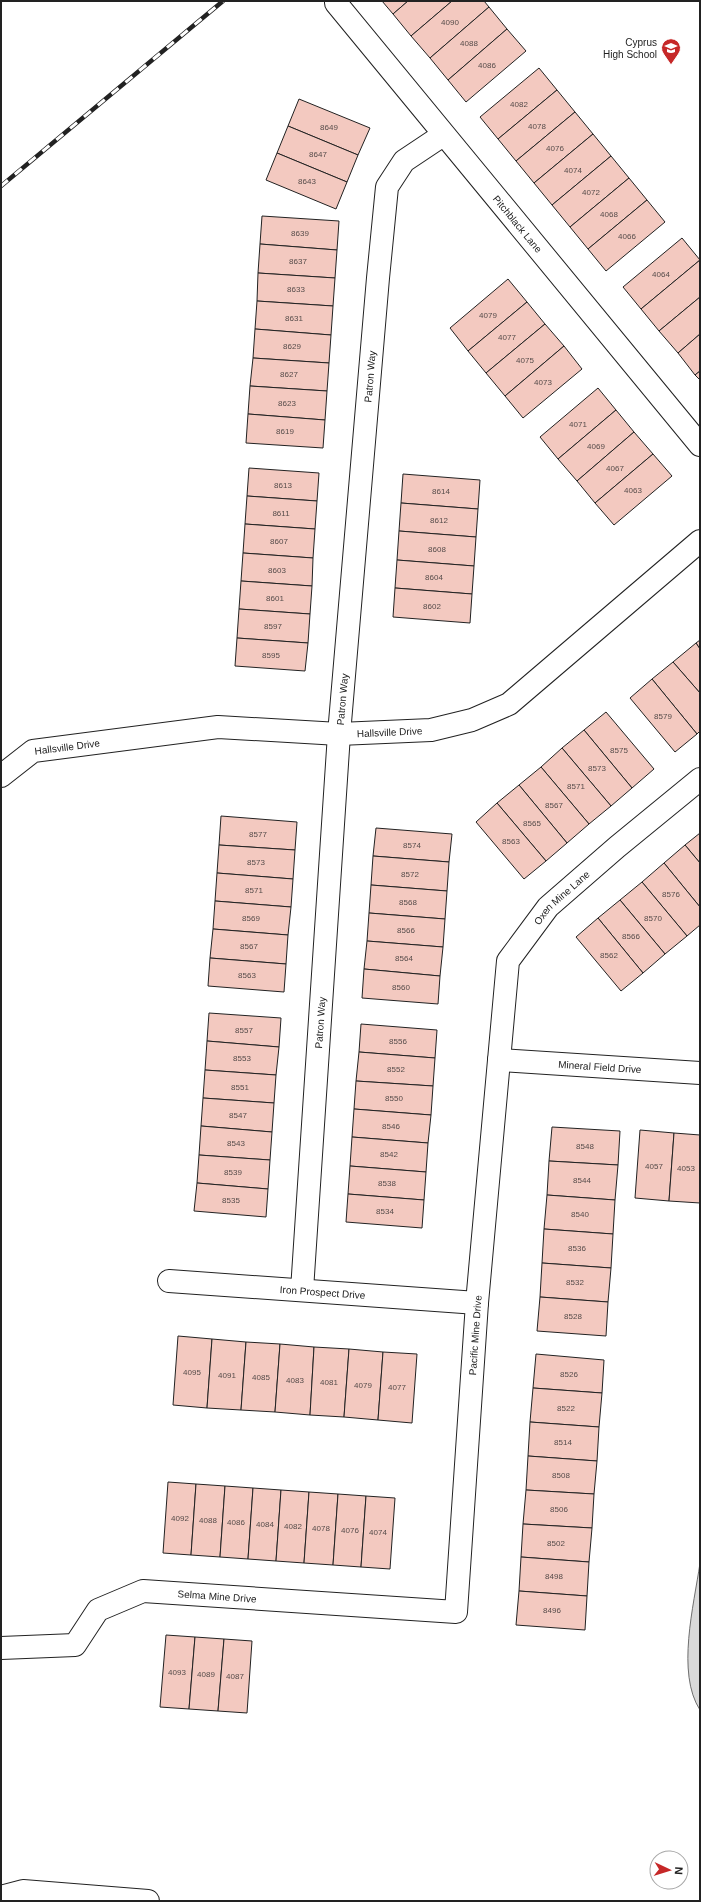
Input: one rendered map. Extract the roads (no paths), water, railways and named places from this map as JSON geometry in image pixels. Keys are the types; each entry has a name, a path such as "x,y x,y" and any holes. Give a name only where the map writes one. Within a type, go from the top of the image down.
{"street":[{"name":"Pitchblack Lane","path":"336,3 700,444"},
{"name":"Patron Way","path":"302,1290 339,734 387,187 404,161 444,135"},
{"name":"Hallsville Drive","path":"1,776 33,751 218,727 339,734 432,730 472,720 509,704 700,541"},
{"name":"Oxen Mine Lane","path":"499,1060 508,961 548,907 617,847 700,779"},
{"name":"Mineral Field Drive","path":"499,1060 700,1073"},
{"name":"Pacific Mine Drive","path":"456,1612 476,1303 499,1060"},
{"name":"Iron Prospect Drive","path":"169,1281 476,1303"},
{"name":"Selma Mine Drive","path":"1,1648 75,1645 98,1610 143,1591 456,1612"},
{"path":"1,1897 23,1891 148,1901"}],"railway":[{"path":"1,186 223,1"}],"place":[{"name":"Cyprus High School","path":"671,65"}]}
